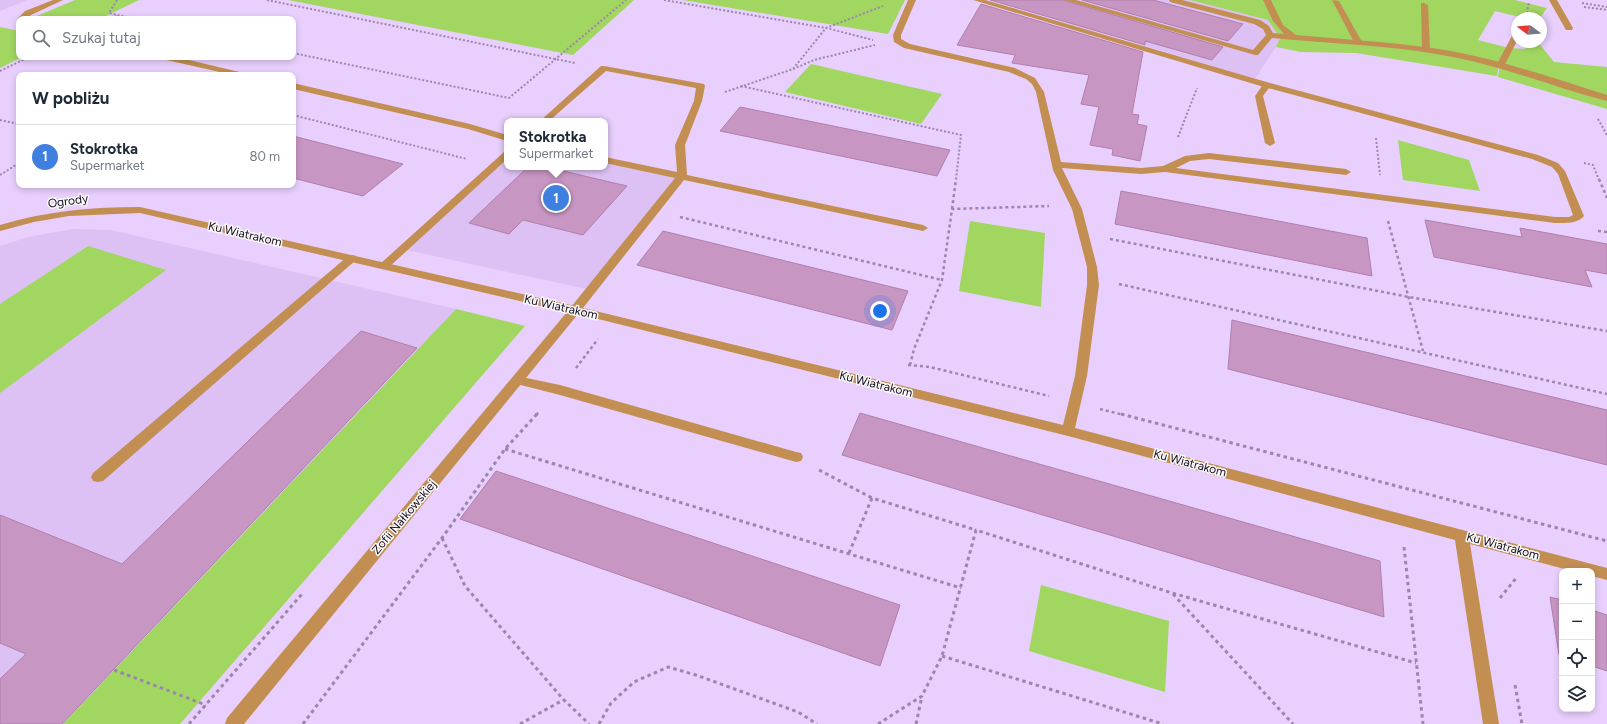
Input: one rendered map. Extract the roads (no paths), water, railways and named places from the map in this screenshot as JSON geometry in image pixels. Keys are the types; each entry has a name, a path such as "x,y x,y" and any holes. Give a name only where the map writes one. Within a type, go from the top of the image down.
{"street":[{"path":"25,16 28,13 59,0"},
{"path":"912,0 896,35 898,40 907,46 1012,70 1027,76 1036,82 1040,92 1056,165 1077,209 1092,267 1093,285 1081,376 1068,431"},
{"path":"977,0 1010,6 1267,85 1535,157 1554,166 1562,173 1578,216 1571,220 1555,220 1164,169 1141,171 1056,165"},
{"path":"1068,0 1255,53 1270,35"},
{"path":"1173,0 1257,22 1266,28 1270,35"},
{"path":"1267,0 1282,29 1289,35 1300,38"},
{"path":"1553,0 1569,28"},
{"path":"1335,1 1358,42"},
{"path":"1424,5 1426,50"},
{"path":"1270,35 1358,42 1452,54 1500,66 1607,98"},
{"path":"1500,66 1511,45"},
{"path":"178,60 231,72"},
{"path":"547,118 604,68 701,86 698,101 680,145 682,176"},
{"path":"1267,85 1259,96 1270,143"},
{"path":"296,87 470,126 504,137"},
{"path":"1164,169 1188,158 1209,156 1346,172"},
{"path":"384,266 504,157"},
{"path":"608,161 923,228"},
{"name":"Zofii Nałkowskiej","path":"233,724 575,310 682,176"},
{"name":"Ogrody","path":"0,228 59,214 100,210 140,210"},
{"name":"Ku Wiatrakom","path":"140,210 575,310 1068,431 1607,574"},
{"path":"98,477 352,258"},
{"path":"517,380 560,390 796,457"},
{"path":"1460,534 1491,724"}],"place":[{"name":"Stokrotka","path":"556,198"}]}
